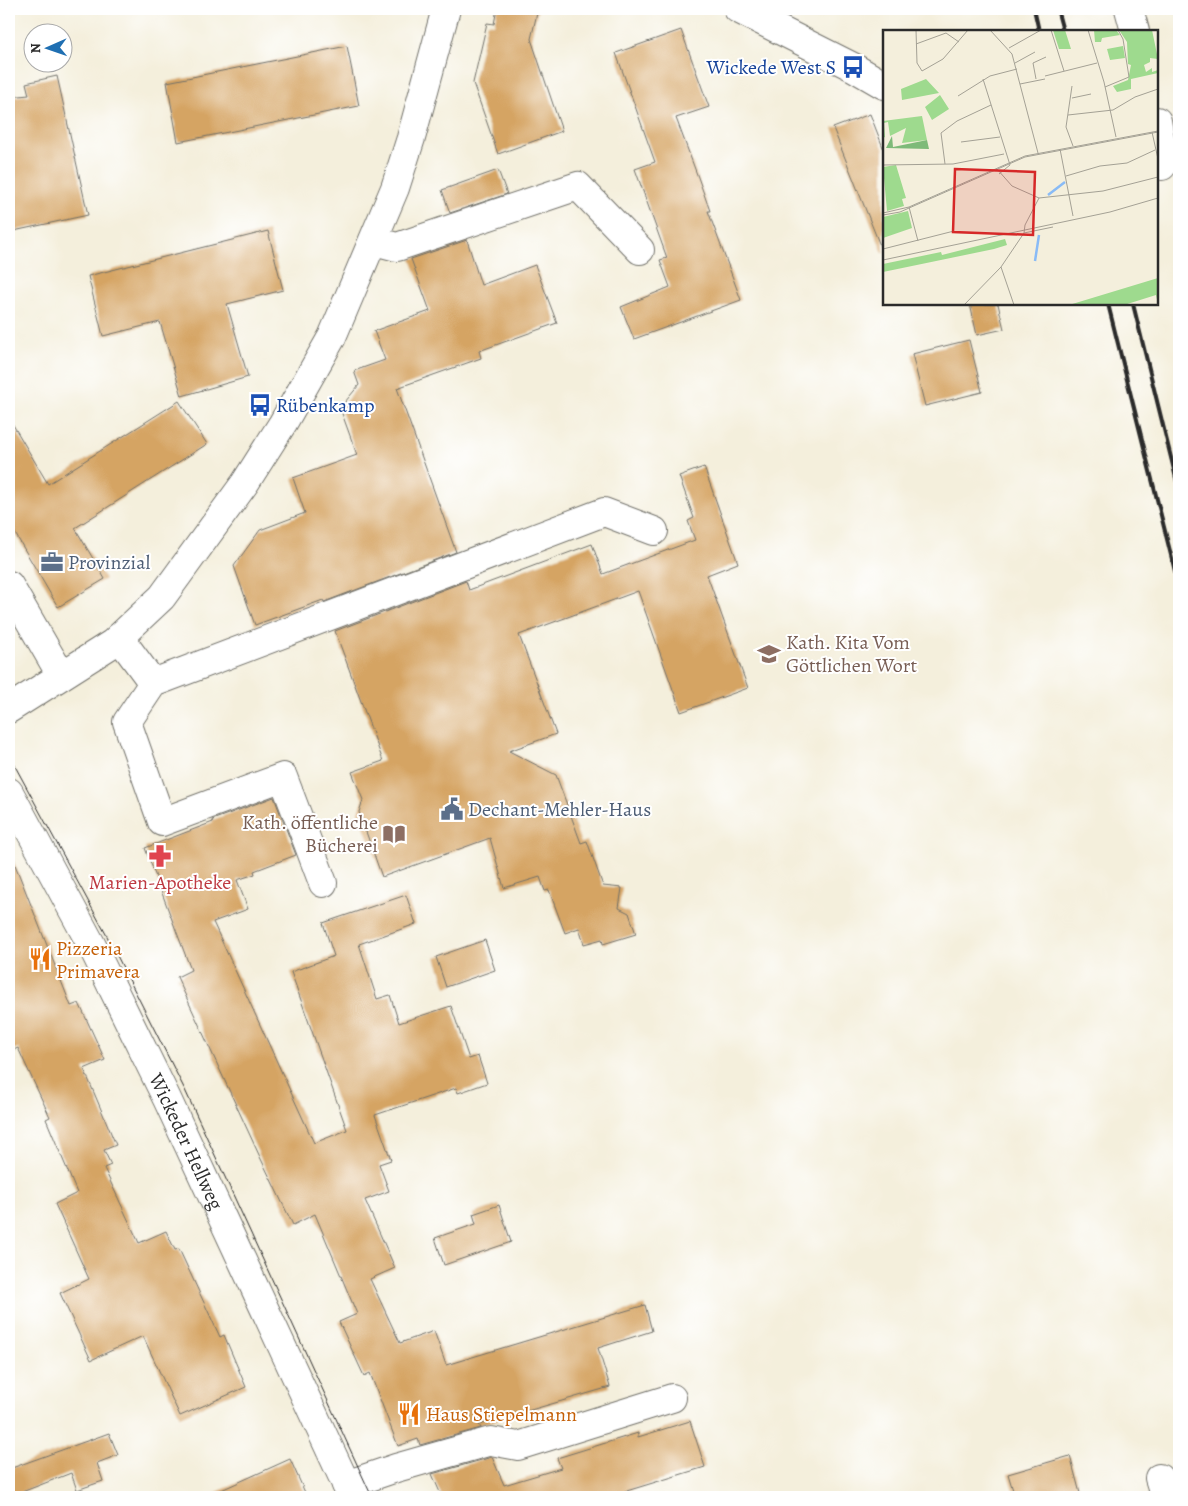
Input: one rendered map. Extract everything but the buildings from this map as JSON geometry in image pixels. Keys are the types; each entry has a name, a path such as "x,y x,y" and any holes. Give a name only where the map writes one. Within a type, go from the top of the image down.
{"street":[{"path":"9,709 113,643 162,597 245,483 283,423 332,337 395,188 411,138 446,9"},
{"path":"738,9 853,67 883,84"},
{"path":"1129,9 1135,30"},
{"path":"1158,127 1166,170"},
{"path":"374,241 397,247 578,186 640,250"},
{"path":"323,884 283,777 162,822 127,722 153,683 604,512 654,531"},
{"path":"9,585 62,675"},
{"path":"119,637 153,683"},
{"name":"Wickeder Hellweg","path":"9,792 92,944 159,1082 349,1491"},
{"path":"349,1491 396,1468 491,1441 518,1446 672,1398"}],"tram line":[{"path":"9,755 107,936 185,1090 372,1497"}],"railway":[{"path":"1034,9 1039,30"},
{"path":"1057,9 1063,30"},
{"path":"1108,305 1179,587"},
{"path":"1133,305 1179,490"}],"place":[{"name":"Wickede West S","path":"853,67"},
{"name":"Rübenkamp","path":"260,405"},
{"name":"Provinzial","path":"52,562"},
{"name":"Kath. Kita Vom Göttlichen Wort","path":"769,654"},
{"name":"Dechant-Mehler-Haus","path":"452,809"},
{"name":"Kath. öffentliche Bücherei","path":"394,834"},
{"name":"Marien-Apotheke","path":"160,856"},
{"name":"Pizzeria Primavera","path":"40,959"},
{"name":"Haus Stiepelmann","path":"409,1414"}]}
